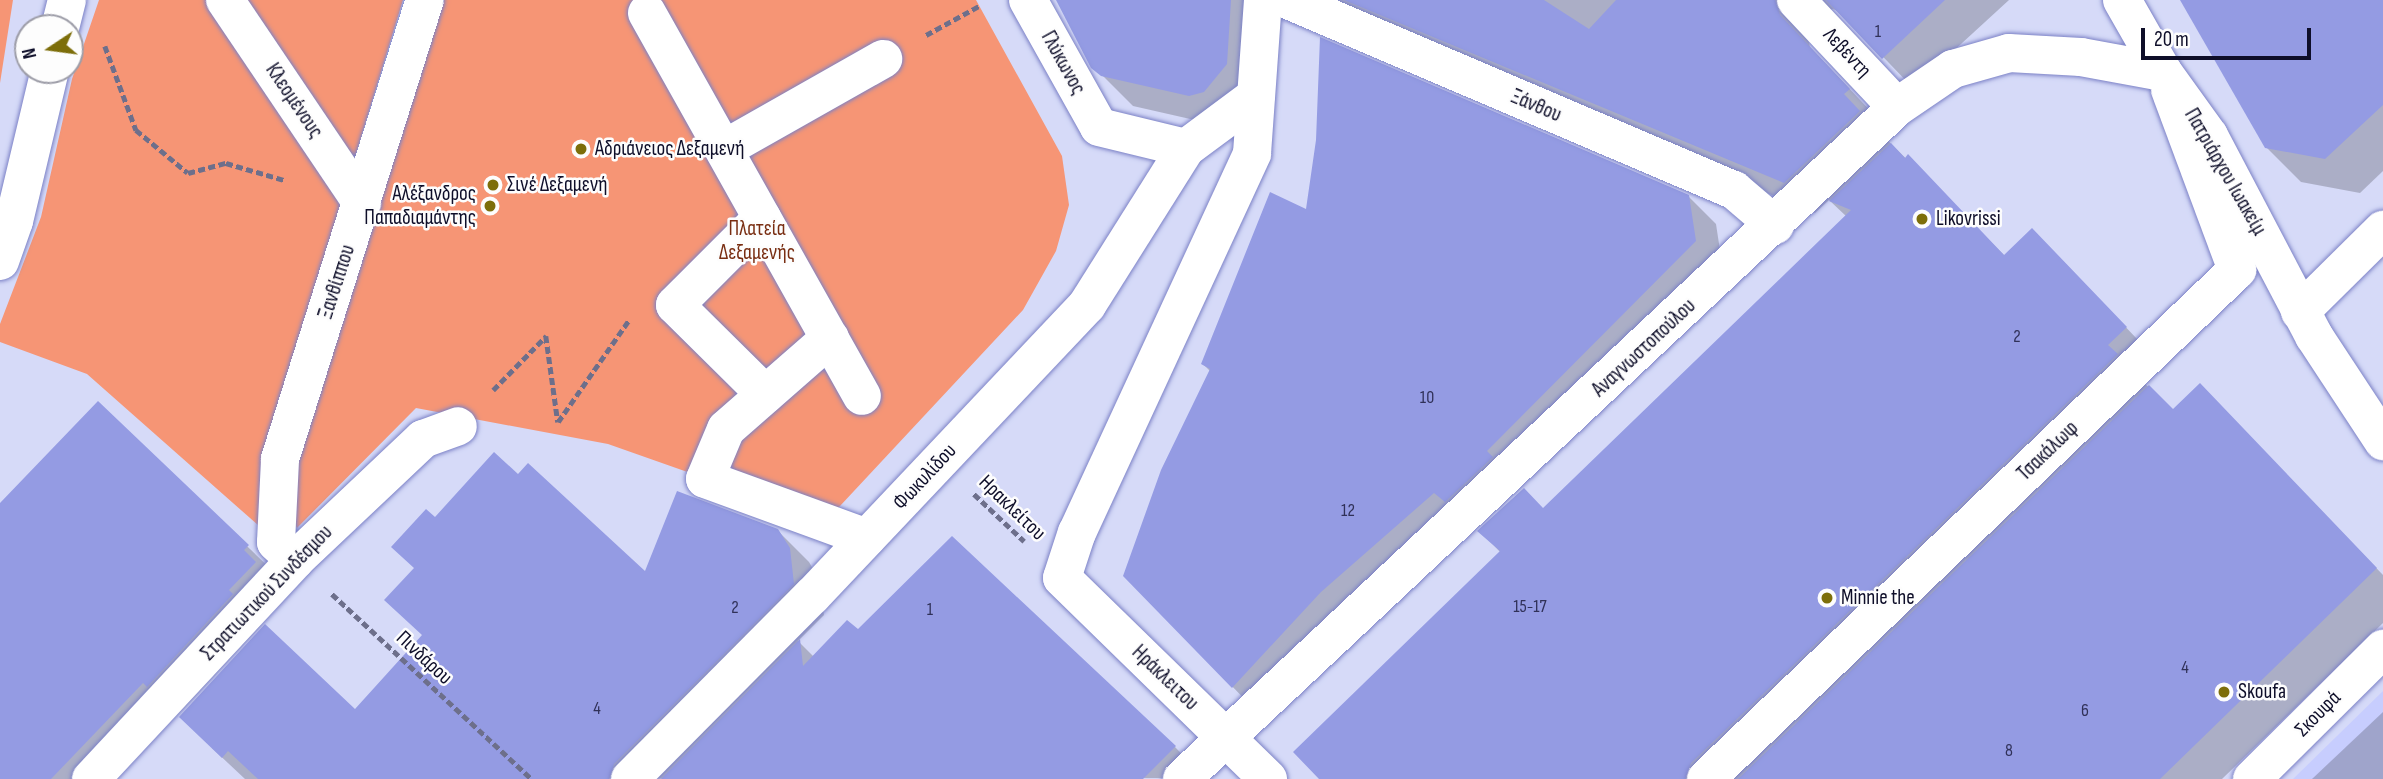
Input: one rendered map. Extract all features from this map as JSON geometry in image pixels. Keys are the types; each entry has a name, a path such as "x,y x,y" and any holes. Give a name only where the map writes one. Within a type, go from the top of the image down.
{"street":[{"name":"Κλεομένους","path":"225,0 362,203"},
{"name":"Ξανθίππου","path":"295,560 276,542 280,459 425,0"},
{"name":"Γλύκωνος","path":"1028,0 1099,127 1186,148"},
{"path":"1062,578 1077,532 1252,154 1263,0"},
{"name":"Ξάνθου","path":"1288,0 1734,191 1775,225"},
{"name":"Λεβέντη","path":"1796,0 1897,107"},
{"name":"Πατριάρχου Ιωακείμ","path":"2122,0 2163,72 2209,136 2300,312 2382,438"},
{"path":"647,13 862,396"},
{"name":"Αναγνωστοπούλου","path":"1182,779 1228,740 1897,107 1953,69 2009,52 2081,57 2163,72"},
{"path":"724,149 883,59"},
{"name":"Τσακάλωφ","path":"1706,779 2237,270 2163,72"},
{"path":"0,261 14,221 47,84"},
{"path":"1186,148 1256,96"},
{"name":"Φωκυλίδου","path":"630,779 867,538 1087,305 1186,148"},
{"path":"762,218 675,305 765,394"},
{"path":"2300,312 2383,230"},
{"path":"831,338 726,429 705,479 867,538"},
{"name":"Στρατιωτικού Συνδέσμου","path":"92,779 295,560 423,439 458,426"},
{"name":"Ηράκλειτου","path":"1062,578 1268,779"},
{"name":"Σκουφά","path":"2252,779 2383,649"}],"path":[{"path":"883,59 989,0"},
{"path":"102,36 136,130 188,173 226,163 288,181"},
{"path":"458,426 546,336 558,422 645,296 675,305"},
{"name":"Ηρακλείτου","path":"939,461 1062,578"},
{"name":"Πινδάρου","path":"295,560 532,779"}],"shaded area":[{"path":"2383,691 2383,779 2293,779"}],"green space":[{"path":"0,0 13,0 0,83"},
{"path":"99,0 403,0 267,445 259,526 87,374 0,342 0,324 41,217 71,84 84,84 84,44"},
{"name":"Πλατεία Δεξαμενής","path":"444,0 976,0 1062,156 1069,205 1056,251 1023,310 826,521 608,444 416,408 297,528 289,513 291,482"}],"building":[{"path":"1056,0 1231,0 1227,64 1204,92 1189,96 1101,76 1091,68"},
{"path":"1344,0 1544,0 1589,29 1616,0 1775,0 1780,15 1850,89 1844,94 1860,111 1784,183"},
{"path":"1826,0 1945,0 1882,59"},
{"path":"2180,0 2383,0 2383,105 2325,159 2265,148"},
{"path":"1320,37 1689,195 1696,241 1487,451 1493,457 1445,502 1434,493 1321,592 1232,688 1123,576 1161,470 1210,369 1201,364 1270,192 1306,209 1316,140"},
{"path":"1891,143 1905,158 1908,154 2004,255 2032,228 2127,327 2108,345 2118,354 1691,763 1685,779 1319,779 1293,752 1500,551 1477,531 1524,488 1543,508 1851,210 1829,201"},
{"path":"2200,383 2377,568 2160,779 1738,779 2149,385 2173,409"},
{"path":"98,401 249,545 244,550 256,562 229,590 233,594 147,687 143,683 51,779 0,779 0,503"},
{"path":"494,452 518,474 528,463 645,571 677,491 778,529 790,548 794,584 614,764 609,779 258,779 228,751 222,758 179,717 265,624 355,709 422,635 384,600 414,568 391,547 426,509 435,517"},
{"path":"952,536 1176,746 1143,779 661,779 800,639 803,666 847,620 858,629"}],"place":[{"name":"Αδριάνειος Δεξαμενή","path":"581,149"},
{"name":"Σινέ Δεξαμενή","path":"493,185"},
{"name":"Αλέξανδρος Παπαδιαμάντης","path":"490,206"},
{"name":"Likovrissi","path":"1922,219"},
{"name":"Minnie the","path":"1827,598"},
{"name":"Skoufa","path":"2224,692"}]}
